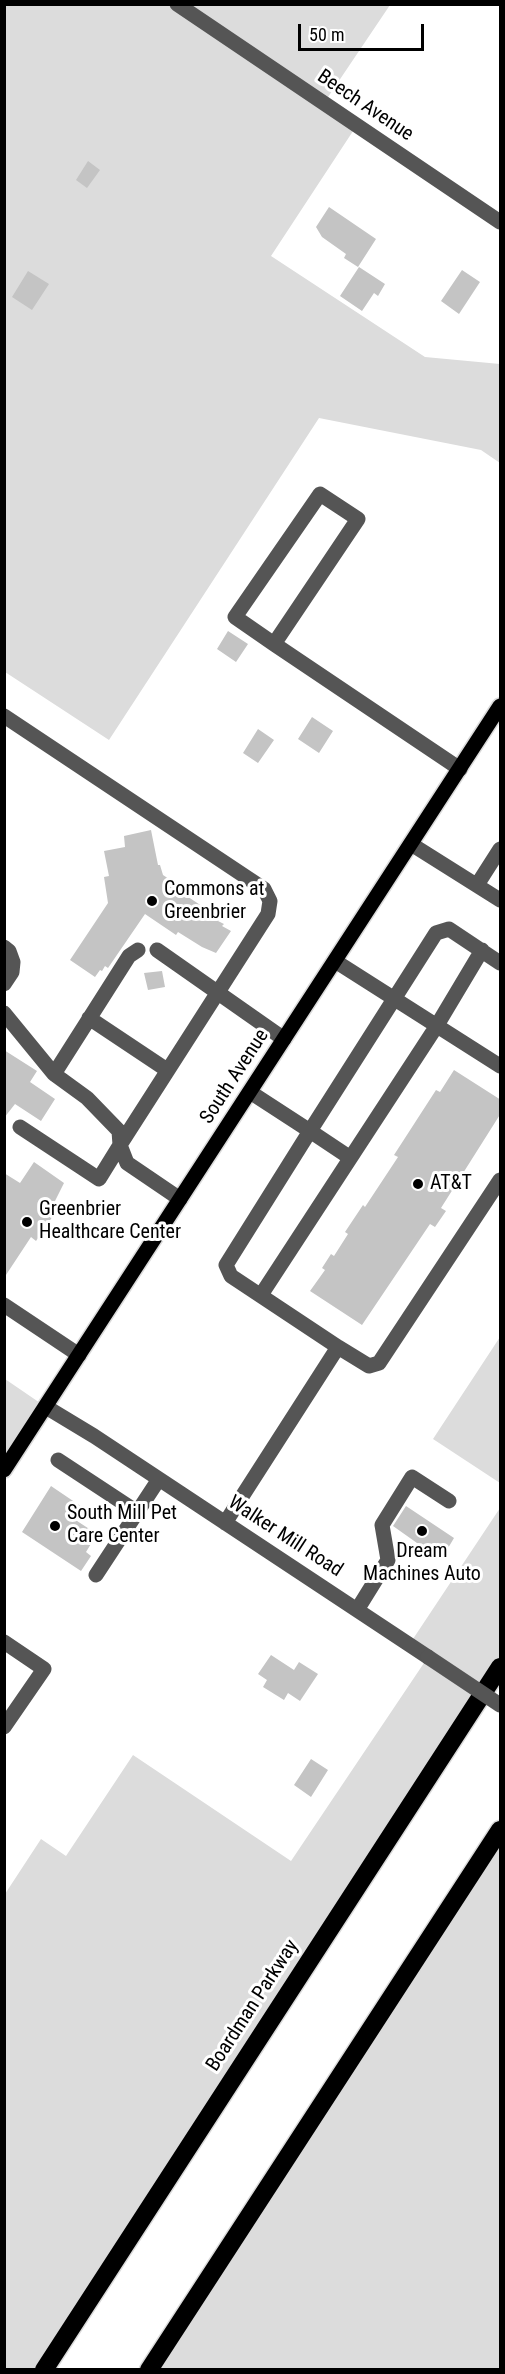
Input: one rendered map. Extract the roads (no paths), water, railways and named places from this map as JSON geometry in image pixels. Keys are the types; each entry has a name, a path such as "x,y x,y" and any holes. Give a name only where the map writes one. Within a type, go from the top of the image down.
{"highway":[{"name":"Boardman Parkway","path":"44,2370 501,1668"},
{"path":"150,2370 501,1830"}],"main road":[{"name":"South Avenue","path":"4,1470 501,706"}],"street":[{"name":"Beech Avenue","path":"177,4 501,222"},
{"path":"274,644 358,519 320,494 235,617 274,644 460,769"},
{"path":"4,716 264,889 270,901 268,914 99,1179 20,1126"},
{"path":"411,844 501,900"},
{"path":"477,885 501,849"},
{"path":"501,963 449,929 436,933 226,1265 231,1276 339,1347 369,1366 379,1363 501,1180"},
{"path":"4,947 13,962 12,972 4,984"},
{"path":"54,1074 129,956 138,950"},
{"path":"157,950 284,1039"},
{"path":"261,1294 436,1027 482,950"},
{"path":"335,961 501,1066"},
{"path":"4,1013 54,1074 87,1098 119,1131 120,1145 127,1163 180,1199"},
{"path":"89,1018 168,1070"},
{"path":"250,1092 350,1157"},
{"path":"4,1305 79,1355"},
{"path":"225,1523 339,1347"},
{"name":"Walker Mill Road","path":"46,1407 501,1705"},
{"path":"58,1460 137,1512"},
{"path":"357,1610 388,1560 382,1524 412,1477 449,1501"},
{"path":"96,1575 159,1479"},
{"path":"4,1642 44,1669 4,1727"}],"place":[{"name":"Commons at Greenbrier","path":"152,901"},
{"name":"AT&T","path":"418,1184"},
{"name":"Greenbrier Healthcare Center","path":"27,1222"},
{"name":"South Mill Pet Care Center","path":"55,1526"},
{"name":"Dream Machines Auto","path":"422,1531"}]}
